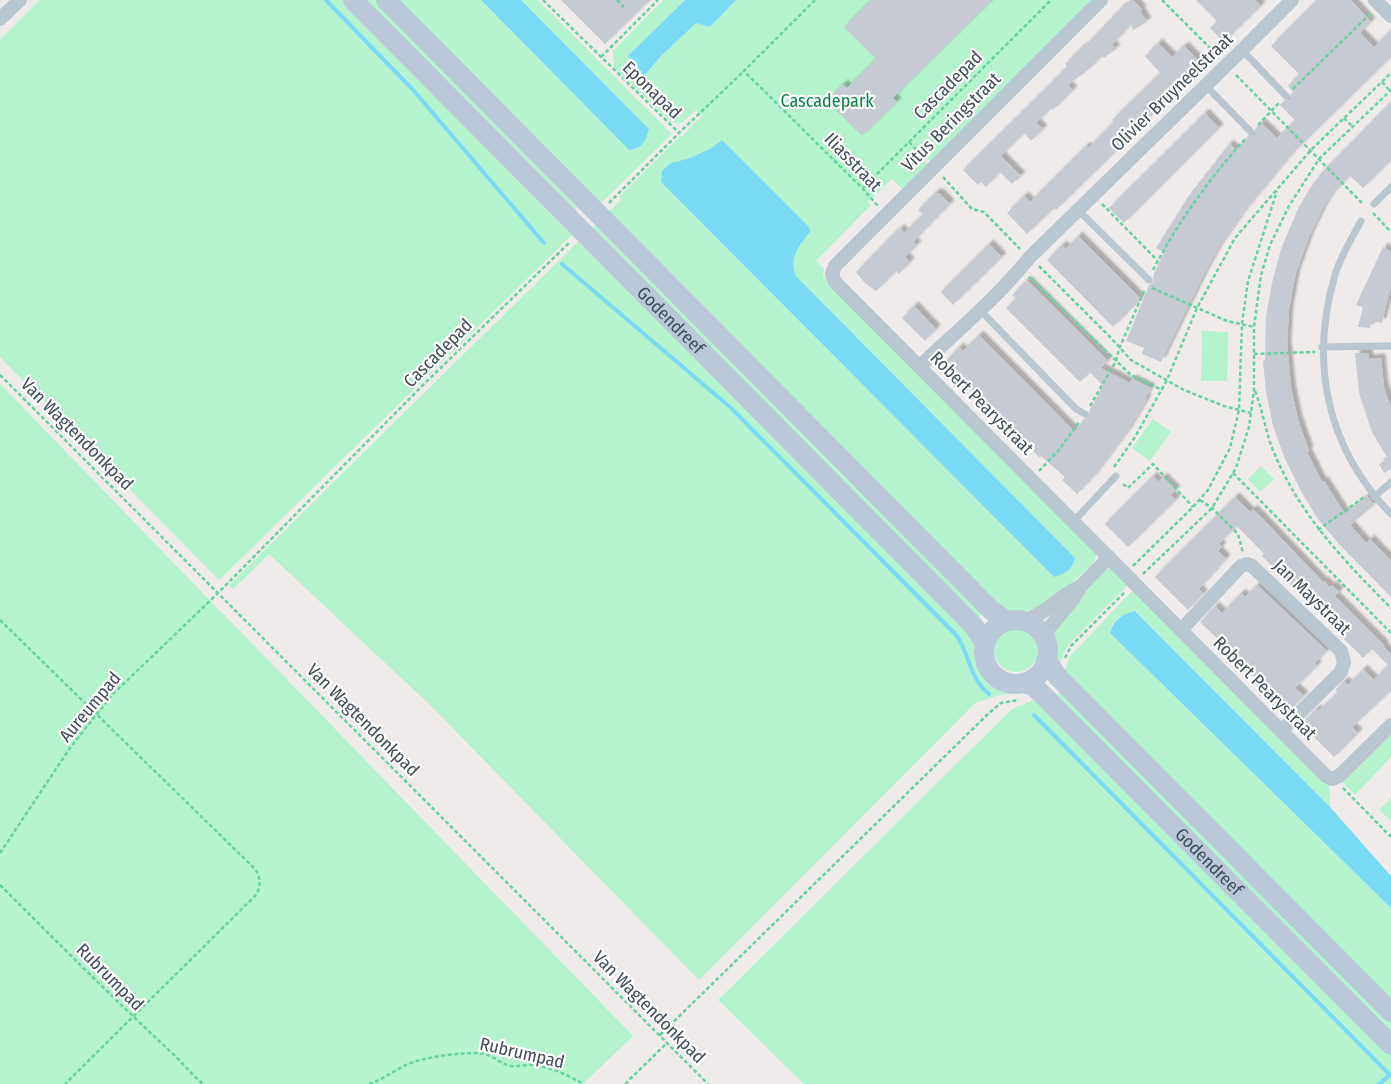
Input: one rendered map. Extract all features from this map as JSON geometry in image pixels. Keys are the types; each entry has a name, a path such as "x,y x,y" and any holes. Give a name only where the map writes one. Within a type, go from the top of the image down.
{"main road":[{"name":"Godendreef","path":"352,0 577,230 973,625 985,643"},
{"name":"Godendreef","path":"386,0 588,203 606,210 990,609 998,616 1016,621"},
{"path":"1016,621 1038,629 1046,651 1043,668 1038,675 1024,683 1007,682 993,674 985,659 985,643 994,629 1016,621"},
{"name":"Godendreef","path":"1046,651 1058,677 1391,1012"},
{"name":"Godendreef","path":"1024,683 1032,686 1042,694 1391,1046"}],"street":[{"path":"0,20 20,0"},
{"name":"Vitus Beringstraat","path":"832,274 835,266 932,167 1101,0"},
{"name":"Olivier Bruyneelstraat","path":"919,367 980,310 1021,269 1030,257 1227,66 1292,0"},
{"path":"1378,2 1391,16"},
{"name":"Robert Pearystraat","path":"832,274 835,282 919,367 1326,776 1332,779"},
{"path":"1046,651 1049,628 1074,598 1081,586 1109,557"},
{"name":"Jan Maystraat","path":"1181,630 1241,566 1246,564 1252,566 1341,651 1344,656 1344,667 1281,731"},
{"path":"1016,621 1038,616 1067,592 1081,586"},
{"path":"1332,779 1339,776 1391,725"}],"lane":[{"path":"1242,50 1286,96"},
{"path":"1206,86 1251,132"},
{"path":"1374,204 1391,187"},
{"path":"1078,210 1148,280"},
{"path":"1361,221 1335,274 1324,326 1322,349 1329,403 1338,432 1354,467 1372,494 1391,514"},
{"path":"980,310 1076,409 1084,414"},
{"path":"1322,349 1391,346"},
{"path":"1073,522 1116,476"},
{"path":"1372,494 1391,482"}],"path":[{"name":"Eponapad","path":"543,0 678,133 744,71"},
{"path":"617,0 624,8"},
{"path":"600,58 658,0"},
{"path":"744,71 815,0"},
{"name":"Cascadepad","path":"862,188 1051,0"},
{"path":"1162,0 1391,232"},
{"path":"1148,280 1167,244 1200,192 1222,164 1378,2"},
{"name":"Iliasstraat","path":"744,71 862,188 885,215"},
{"path":"1193,507 1153,464 1128,488 1110,471 1135,437 1162,390 1197,308 1235,238 1311,150 1391,73"},
{"path":"1130,578 1212,508 1233,473 1252,413 1254,327 1261,275 1270,246 1289,206 1319,159 1391,90 1382,82"},
{"path":"1344,118 1353,127"},
{"path":"606,210 678,133"},
{"path":"909,142 972,208 984,212 1131,360 1184,390 1224,406 1252,413"},
{"path":"1058,677 1071,646 1200,500 1208,490 1230,448 1239,410 1242,324 1248,281 1278,188"},
{"path":"1094,195 1157,260"},
{"name":"Cascadepad","path":"218,593 577,230"},
{"path":"1021,269 1130,374 1162,390"},
{"path":"1031,479 1058,450 1084,414 1116,361 1119,348 1146,286 1227,321 1254,327"},
{"path":"1254,354 1322,349"},
{"name":"Van Wagtendonkpad","path":"0,375 708,1084"},
{"path":"1254,390 1259,400 1272,448 1286,478 1318,530 1352,569 1391,608"},
{"path":"1233,473 1391,633"},
{"path":"1318,530 1372,494"},
{"path":"1200,500 1212,508 1238,534 1246,564"},
{"name":"Aureumpad","path":"0,853 54,772 96,714 114,694 218,593"},
{"path":"0,620 254,869 260,879 256,895 65,1084"},
{"path":"660,1035 989,713 1001,703 1035,698 1042,694"},
{"path":"1332,779 1391,837"},
{"name":"Rubrumpad","path":"0,885 132,1017 176,1056 190,1073 203,1084"},
{"path":"625,1084 667,1043"},
{"name":"Rubrumpad","path":"369,1084 415,1061 439,1056 482,1053 511,1066 536,1065 584,1084"}],"green space":[{"path":"40,0 345,0 577,230 219,580 0,357 0,40"},
{"path":"358,0 381,0 582,202 571,214"},
{"path":"393,0 481,0 629,150 638,148 649,129 521,0 538,0 672,134 598,206"},
{"name":"Cascadepark","path":"663,0 685,0 628,56 644,76 661,56 696,23 710,27 736,0 1094,0 931,162 920,152 917,154 928,165 903,190 892,179 868,202 871,205 816,261 824,269 823,276 1091,545 1097,554 1093,564 1064,590 1033,610 1020,612 998,607 605,215 621,200 619,197 702,116 696,110 682,123 671,122 614,67 613,51","holes":["722,140 810,232 799,247 794,258 793,263 796,276 1075,558 1072,566 1067,571 1054,577 661,182 681,161 711,149"]},
{"path":"600,220 987,609 976,621 588,232"},
{"path":"583,237 971,628 982,667 986,674 1001,686 1027,692 1000,695 975,703 699,980 430,705 269,554 233,589 229,585"},
{"path":"1202,331 1228,332 1227,381 1201,381"},
{"path":"0,384 633,1036 583,1084 0,1084"},
{"path":"1153,419 1171,432 1150,461 1132,448"},
{"path":"1261,466 1274,479 1260,492 1248,479"},
{"path":"1110,568 1128,585 1070,643 1059,665 1052,656 1052,635 1086,589"},
{"path":"1134,589 1329,784 1330,807 1136,611 1116,620 1110,633 1391,908 1391,1005 1063,675 1070,656"},
{"path":"1016,628 1028,632 1034,638 1038,650 1034,662 1028,668 1016,672 1004,668 998,662 994,650 998,638 1004,632"},
{"path":"1064,687 1391,1016 1391,1038 1053,698"},
{"path":"1040,697 1391,1048 1391,1084 804,1084 718,1000 1012,709"},
{"path":"1391,731 1391,757 1355,795 1341,781"},
{"path":"1391,798 1391,821 1379,810"}],"water":[{"path":"481,0 521,0 649,129 643,144 629,150"},
{"path":"685,0 736,0 710,27 696,23 661,56 644,76 628,56"},
{"path":"722,140 809,227 810,232 799,247 794,258 793,263 796,276 1075,558 1068,571 1054,577 661,182 662,171 671,163 687,159 710,149"},
{"path":"1135,611 1330,807 1391,876 1391,908 1110,633 1114,624 1120,618"}],"building":[{"path":"561,0 650,0 605,44"},
{"path":"871,0 992,0 893,98 897,102 862,136 827,101 843,84 847,88 876,59 844,27"},
{"path":"1196,0 1255,0 1261,6 1224,42 1210,28 1217,21"},
{"path":"1317,0 1351,0 1371,22 1360,33 1374,47 1391,30 1391,57 1289,157 1243,213 1219,247 1204,274 1161,362 1142,354 1144,348 1126,341 1149,285 1154,282 1153,276 1164,252 1156,248 1188,197 1229,144 1236,150 1248,137 1255,135 1255,129 1261,123 1277,138 1295,120 1280,105 1290,99 1293,92 1288,86 1299,74 1271,46"},
{"path":"1134,1 1142,10 1140,11 1147,22 1133,30 1131,24 1112,45 1116,49 1104,58 1102,56 1068,85 1073,90 1053,110 1051,108 1036,123 1043,129 1031,141 1024,133 1001,156 1021,176 1012,184 1000,172 986,187 981,182 978,185 963,170 1067,67 1065,64 1120,9"},
{"path":"1158,43 1172,57 1184,46 1200,62 1174,88 1176,90 1109,158 1056,210 1054,208 1027,234 1007,213 1024,196 1030,202 1086,146 1088,148 1114,122 1112,120 1160,73 1145,56"},
{"path":"1391,102 1391,160 1363,188 1350,176 1331,195 1323,208 1309,237 1296,273 1289,309 1287,344 1291,387 1298,420 1309,451 1307,452 1322,482 1324,481 1345,514 1367,496 1374,505 1350,525 1366,543 1370,539 1391,561 1391,597 1338,543 1318,519 1302,493 1285,459 1273,426 1266,392 1263,361 1265,360 1266,316 1272,283 1281,249 1297,211 1308,191 1323,171"},
{"path":"1205,113 1219,128 1124,223 1109,208"},
{"path":"935,193 939,193 950,204 913,242 917,245 905,257 910,262 899,274 896,271 876,291 864,282 856,272 895,232 900,228 904,233 923,214 918,210"},
{"path":"1078,236 1141,299 1113,327 1047,260 1062,245 1066,249"},
{"path":"989,244 1002,257 953,305 941,292"},
{"path":"1383,247 1391,252 1391,285 1382,323 1371,321 1370,328 1358,327 1363,307 1356,305"},
{"path":"1027,280 1108,361 1101,368 1130,383 1132,379 1151,388 1145,398 1147,399 1127,432 1094,476 1077,494 1062,480 1065,477 1041,456 1040,458 945,362 959,347 963,351 979,335 1075,432 1084,419 1089,417 1089,411 1103,386 1090,372 1080,382 1006,308 1016,298 1012,295"},
{"path":"914,306 936,329 925,341 902,318"},
{"path":"1355,353 1368,353 1369,359 1381,358 1384,387 1391,409 1391,469 1384,473 1379,464 1388,459 1372,432 1359,393"},
{"path":"1153,476 1158,482 1163,477 1176,490 1171,495 1176,500 1128,547 1105,524"},
{"path":"1235,497 1250,512 1253,509 1323,582 1330,587 1332,585 1339,592 1335,596 1384,645 1391,655 1391,691 1352,727 1358,733 1334,757 1301,724 1316,709 1318,711 1338,692 1335,690 1344,681 1348,685 1363,669 1374,680 1388,665 1372,649 1363,658 1262,556 1264,554 1237,526 1219,544 1222,547 1218,551 1226,559 1199,589 1203,594 1188,610 1155,577"},
{"path":"1257,585 1326,650 1315,663 1317,666 1295,688 1304,696 1289,711 1248,671 1250,669 1226,645 1200,622 1215,606 1222,613 1241,593 1245,597"}],"waterway":[{"path":"326,0 414,91 544,243"},
{"path":"562,264 731,408 957,636 977,681 989,694"},
{"path":"1034,715 1390,1075 1379,1084"}]}
